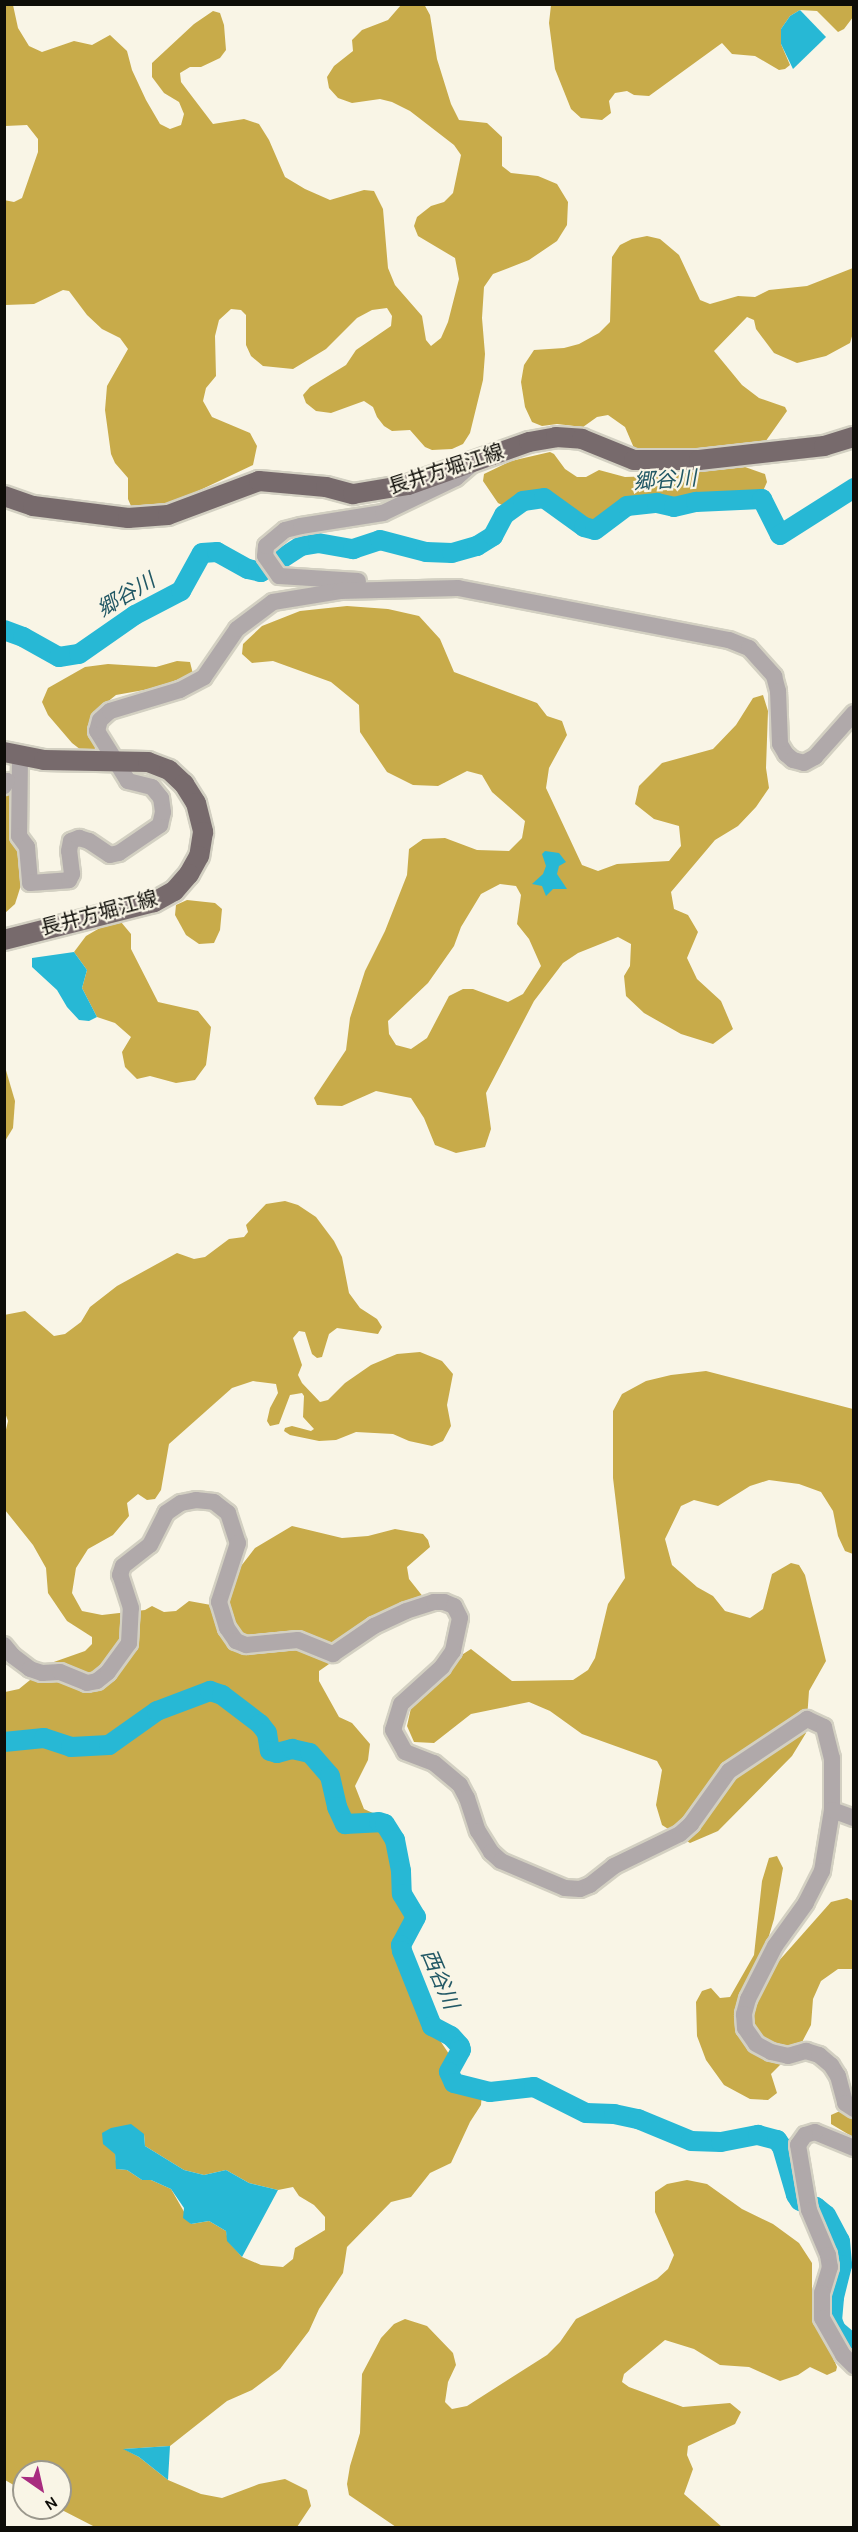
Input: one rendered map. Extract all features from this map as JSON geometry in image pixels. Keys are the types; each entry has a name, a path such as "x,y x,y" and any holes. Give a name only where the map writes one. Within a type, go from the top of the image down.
{"main road":[{"name":"長井方堀江線","path":"4,496 33,506 128,518 168,515 259,481 326,488 353,494 408,485 529,442 556,437 582,439 634,460 699,460 812,448 854,437"},
{"name":"長井方堀江線","path":"4,940 154,902 174,891 189,874 199,856 202,832 196,803 184,784 169,770 148,762 44,760 8,753"}],"street":[{"path":"391,589 377,582 279,576 265,556 266,546 285,530 383,513 456,478 475,461"},
{"path":"8,753 19,836 27,847 30,883 69,880 72,874 69,851 71,841 79,838 89,841 110,855 118,853 160,825 164,812 161,798 152,787 128,781 97,731 100,720 110,711 180,690 204,677 217,663 237,629 273,602 340,591 458,588 729,640 748,648 774,676 778,690 780,744 793,760 804,763 815,757 854,713"},
{"path":"4,781 7,781 4,786"},
{"path":"4,1645 13,1656 30,1669 42,1673 60,1672 87,1683 97,1681 108,1672 129,1643 131,1608 120,1575 123,1566 150,1545 166,1513 181,1503 196,1500 214,1502 228,1513 238,1543 219,1602 227,1628 236,1641 246,1645 297,1640 333,1654 374,1626 406,1611 434,1602 444,1602 454,1606 460,1618 453,1651 442,1667 401,1704 393,1730 405,1752 434,1763 460,1785 478,1831 491,1852 501,1861 565,1888 590,1885 614,1866 680,1834 729,1771 807,1719 824,1727 829,1739 832,1810 822,1872 806,1903 775,1946 754,1988 744,2014 745,2028 756,2044 771,2052 788,2056 806,2051 819,2055 831,2065 838,2076 845,2103 854,2109"},
{"path":"832,1810 854,1818"},
{"path":"850,2358 822,2318 822,2293 830,2268 824,2243 808,2203 798,2145 806,2135 821,2133 854,2148"}],"shaded area":[{"path":"424,4 430,15 437,59 451,104 459,120 487,123 502,137 502,166 511,173 538,176 557,184 568,202 567,225 557,241 529,260 493,274 484,287 483,380 470,433 463,444 452,449 432,450 425,447 410,430 392,431 384,426 373,407 364,401 331,413 316,411 306,403 303,395 310,387 346,365 356,350 391,326 392,316 387,308 372,310 357,318 326,349 293,369 263,366 251,356 246,345 246,315 241,310 231,309 219,320 215,336 216,376 206,388 203,401 212,417 250,433 257,446 253,465 160,509 141,510 131,506 128,499 128,478 115,463 111,454 105,410 107,386 128,349 120,338 102,329 87,315 69,291 63,290 34,304 5,305 4,200 14,202 22,198 38,152 38,139 27,125 5,126 5,5 13,5 18,28 29,46 42,52 74,41 92,45 110,35 127,51 132,70 160,124 170,129 181,125 184,114 179,102 164,93 152,77 152,63 194,24 213,11 220,13 224,25 226,50 220,58 201,67 190,67 180,73 181,82 213,124 244,119 259,124 269,140 285,177 305,189 330,200 364,190 374,191 383,209 388,268 395,285 422,316 426,340 431,346 441,338 448,322 459,279 455,258 418,236 414,226 417,217 431,206 444,202 453,193 461,155 454,145 410,111 392,102 380,99 352,103 338,98 329,88 327,77 334,66 353,51 352,40 362,30 388,20 401,5"},
{"path":"551,5 853,5 853,17 844,29 838,32 817,11 800,10 790,16 781,29 781,44 790,65 785,69 779,70 755,56 732,54 722,43 649,96 634,95 627,91 615,93 609,101 611,113 602,120 581,118 571,109 555,69 549,23"},
{"path":"647,236 660,239 679,255 700,300 710,304 738,296 755,297 769,290 807,286 853,268 853,333 850,343 826,356 797,363 774,353 756,329 754,320 747,317 714,351 742,385 759,398 785,407 787,411 763,445 698,453 634,448 625,427 608,415 597,417 583,427 557,424 542,426 532,422 525,407 521,382 524,365 534,350 564,348 579,344 599,333 610,322 612,257 620,245 632,239"},
{"path":"550,452 565,469 577,477 586,477 599,470 625,477 745,467 765,474 767,482 763,491 755,496 696,500 674,505 657,501 626,504 594,528 585,525 545,497 522,499 504,506 498,503 483,481 484,474 511,461"},
{"path":"347,606 388,609 419,616 440,639 454,672 537,703 547,716 562,721 567,735 549,768 546,788 582,865 598,871 617,864 669,861 681,846 679,826 654,819 635,804 639,786 662,763 713,749 736,725 753,698 763,695 768,711 766,768 769,788 756,807 738,826 715,840 671,892 674,909 688,915 698,932 687,958 697,979 721,1001 733,1029 713,1044 681,1034 644,1013 626,996 624,976 630,966 631,944 618,937 578,953 563,963 534,1001 486,1093 491,1129 485,1147 456,1153 435,1145 424,1118 411,1098 376,1091 342,1106 317,1105 314,1098 346,1050 350,1018 365,971 385,931 407,875 409,849 423,839 445,838 477,850 509,851 522,838 525,821 492,792 482,775 467,771 438,786 413,785 387,772 360,732 359,705 331,682 273,661 252,663 242,654 243,644 262,626 300,611","holes":["500,884 516,886 521,895 517,924 529,939 541,966 523,994 508,1002 473,989 463,989 449,996 427,1038 411,1049 396,1045 389,1034 388,1021 428,983 454,946 461,927 481,894"]},
{"path":"177,661 190,662 193,674 155,688 116,695 91,715 90,724 99,745 90,753 72,743 48,715 42,702 48,688 85,667 108,664 156,667"},
{"path":"4,788 13,796 23,849 22,882 15,904 5,913"},
{"path":"187,900 215,903 222,909 220,930 214,943 199,944 186,935 175,915 176,905"},
{"path":"121,922 131,934 131,949 158,1002 198,1011 211,1027 206,1065 195,1080 176,1083 150,1076 137,1079 125,1067 122,1052 131,1037 115,1023 97,1017 82,988 87,970 74,952 86,936 105,925"},
{"path":"5,1067 15,1101 13,1128 5,1141"},
{"path":"285,1201 298,1205 316,1217 334,1241 342,1257 349,1293 360,1308 377,1319 382,1327 378,1334 337,1328 329,1334 322,1357 317,1358 312,1354 305,1332 299,1331 293,1338 302,1365 298,1375 302,1383 320,1402 328,1400 345,1383 371,1365 397,1354 420,1352 442,1361 453,1374 447,1405 451,1426 443,1441 432,1446 409,1441 393,1434 356,1432 336,1440 319,1441 290,1435 284,1431 285,1428 292,1426 311,1431 314,1429 303,1417 304,1396 302,1393 290,1395 279,1424 270,1426 267,1421 270,1408 278,1393 276,1384 253,1381 232,1388 169,1444 161,1490 155,1499 147,1500 138,1494 127,1503 129,1516 113,1535 88,1549 76,1568 72,1593 82,1611 102,1615 145,1610 152,1606 164,1612 176,1611 189,1601 211,1605 255,1548 292,1526 342,1538 368,1536 395,1529 423,1534 428,1540 430,1547 407,1567 409,1579 424,1598 319,1671 319,1681 339,1717 352,1723 370,1744 368,1760 355,1786 364,1809 386,1819 403,1847 413,1915 410,1949 404,1967 417,1998 437,2014 443,2026 441,2042 453,2060 457,2083 482,2092 481,2105 470,2122 451,2163 430,2173 411,2197 391,2202 347,2247 343,2273 319,2309 309,2331 280,2369 252,2390 227,2401 170,2446 124,2449 139,2457 168,2480 201,2494 222,2498 259,2484 285,2479 307,2490 311,2506 297,2527 95,2527 72,2515 72,2460 12,2460 12,2484 5,2480 5,1692 19,1689 51,1663 85,1651 92,1644 92,1637 67,1621 48,1593 46,1568 33,1545 5,1510 4,1438 8,1421 4,1410 4,1315 25,1311 54,1336 65,1334 81,1322 90,1307 117,1286 177,1253 194,1259 205,1257 229,1239 244,1237 248,1232 246,1225 266,1204","holes":["144,2134 145,2146 184,2170 204,2175 226,2170 249,2183 278,2190 293,2187 299,2196 314,2205 325,2217 325,2230 295,2248 293,2259 283,2267 261,2265 242,2257 228,2241 226,2231 209,2221 191,2224 171,2189 151,2180 142,2180 127,2170 117,2169 115,2154"]},
{"path":"706,1371 853,1409 853,1554 845,1551 838,1536 833,1511 821,1492 799,1484 769,1480 750,1486 718,1506 694,1500 681,1506 665,1539 672,1565 697,1587 713,1596 725,1611 750,1618 763,1609 772,1574 791,1563 799,1565 805,1575 826,1661 809,1691 806,1733 792,1756 718,1831 690,1843 662,1825 656,1805 662,1770 657,1761 582,1734 550,1711 529,1702 471,1714 434,1743 414,1742 407,1726 411,1708 460,1656 471,1649 512,1681 573,1680 588,1670 595,1658 608,1604 625,1578 613,1478 613,1411 622,1394 646,1381 671,1375"},
{"path":"777,1856 783,1868 774,1919 763,1956 777,1963 831,1902 847,1898 853,1901 853,1969 838,1969 821,1981 813,1999 811,2025 801,2044 771,2074 777,2093 768,2100 750,2099 724,2085 706,2060 697,2036 696,2002 702,1991 711,1988 720,1998 730,1997 754,1955 762,1881 769,1858"},
{"path":"840,2111 849,2115 853,2112 853,2137 831,2124 831,2115"},
{"path":"687,2180 707,2184 742,2209 773,2224 799,2243 812,2263 812,2308 837,2367 836,2371 827,2375 810,2367 798,2375 780,2381 749,2367 720,2365 694,2349 665,2340 624,2374 622,2382 629,2387 683,2407 730,2403 741,2412 735,2424 688,2446 687,2455 693,2469 684,2494 722,2527 396,2527 349,2495 347,2484 350,2466 360,2433 362,2374 381,2338 394,2324 405,2319 427,2326 453,2353 456,2365 448,2382 445,2402 452,2409 467,2406 547,2355 560,2342 576,2319 657,2279 668,2269 674,2255 655,2212 655,2192 667,2184"}],"water":[{"path":"800,10 826,37 793,69 781,44 781,29 790,16"},
{"path":"545,851 559,853 566,862 559,866 557,874 567,889 553,889 546,896 542,886 532,884 543,874 546,866 542,854"},
{"path":"74,952 87,970 82,988 97,1017 89,1021 79,1020 67,1007 57,990 32,967 32,958"},
{"path":"131,2124 144,2134 145,2146 184,2170 204,2175 226,2170 249,2183 278,2190 242,2257 227,2241 226,2231 209,2221 191,2224 183,2218 184,2208 171,2189 151,2180 142,2180 127,2170 116,2169 115,2154 103,2144 102,2133 111,2128"},
{"path":"170,2446 168,2480 139,2457 123,2449"}],"waterway":[{"name":"郷谷川","path":"4,630 23,637 59,657 79,654 135,615 181,591 202,553 217,552 248,569 261,572 301,546 318,543 353,549 380,540 426,552 452,553 477,546 493,536 504,515 523,501 544,498 584,527 595,530 627,506 657,503 674,507 696,502 762,499 780,535 854,488"},
{"name":"西谷川","path":"4,1742 44,1738 71,1747 109,1745 157,1711 210,1691 222,1695 260,1724 267,1733 270,1751 277,1753 292,1749 310,1753 330,1776 337,1807 345,1824 379,1822 385,1824 395,1840 401,1871 402,1894 416,1917 401,1945 402,1951 432,2026 451,2036 460,2046 461,2050 449,2072 454,2083 490,2092 534,2087 586,2113 614,2114 638,2119 691,2141 721,2142 758,2135 777,2140 782,2147 796,2195 800,2201 816,2207 826,2215 840,2241 842,2265 834,2298 832,2320 836,2330 854,2345"}]}
